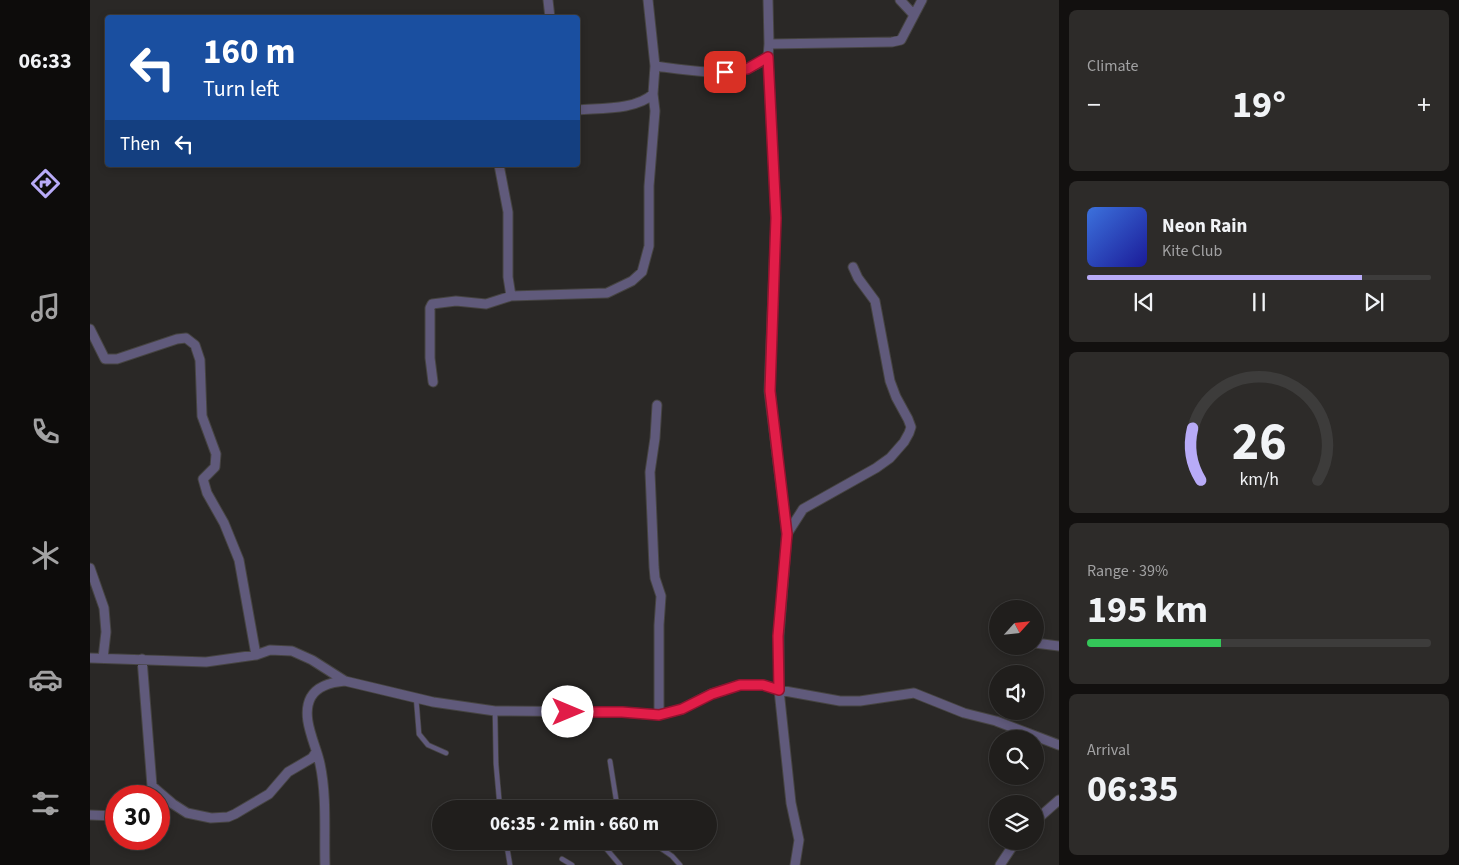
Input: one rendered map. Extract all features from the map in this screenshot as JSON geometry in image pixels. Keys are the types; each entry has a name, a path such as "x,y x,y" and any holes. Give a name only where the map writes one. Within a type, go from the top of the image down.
{"street":[{"path":"548,0 550,15"},
{"path":"433,382 430,358 430,308 432,304 456,301 486,304 511,296 607,293 632,281 642,272 649,246 648,186 655,110 653,94 655,66 648,0"},
{"path":"768,0 768,57 776,218 770,391 787,534 778,636 779,690 791,803 799,840 795,865"},
{"path":"900,0 914,16"},
{"path":"769,44 892,42 901,40 922,0"},
{"path":"655,66 706,72 725,72 747,69 768,57"},
{"path":"580,110 632,105 642,102 653,94"},
{"path":"500,167 508,212 508,277 511,296"},
{"path":"787,534 802,509 876,468 890,458 904,442 911,427 890,381 875,301 858,278 853,267"},
{"path":"90,330 105,359 117,359 177,339 186,338 195,345 200,360 202,416 216,454 215,467 203,479 207,493 224,523 239,560 256,655"},
{"path":"657,405 650,472 654,567 655,578 661,596 659,625 659,715"},
{"path":"90,568 104,608 106,632 103,658"},
{"path":"1044,644 1059,646"},
{"path":"90,658 206,662 256,655 270,650 292,651 312,660 345,681"},
{"path":"142,659 152,785"},
{"path":"325,865 324,789 308,724 308,710 311,696 330,682 345,681 433,702 495,711 622,712 659,715 682,709 712,694 740,685 763,685 779,690 840,701 860,701 914,693 964,713 996,721 1059,745"},
{"path":"170,801 187,813 211,818 228,817 269,794 288,772 312,758 316,752"},
{"path":"1044,813 1059,800"},
{"path":"90,815 105,816"},
{"path":"1000,865 1010,850"}],"lane":[{"path":"416,697 420,734 428,745 446,753"},
{"path":"495,711 499,800"},
{"path":"610,761 616,800"},
{"path":"508,850 510,865"},
{"path":"607,850 620,865"},
{"path":"663,850 680,865"},
{"path":"562,859 572,865"}],"route":[{"path":"568,712 622,712 659,715 682,709 712,694 740,685 763,685 779,690 778,636 787,534 770,391 776,218 768,57 747,69 725,72"}]}
